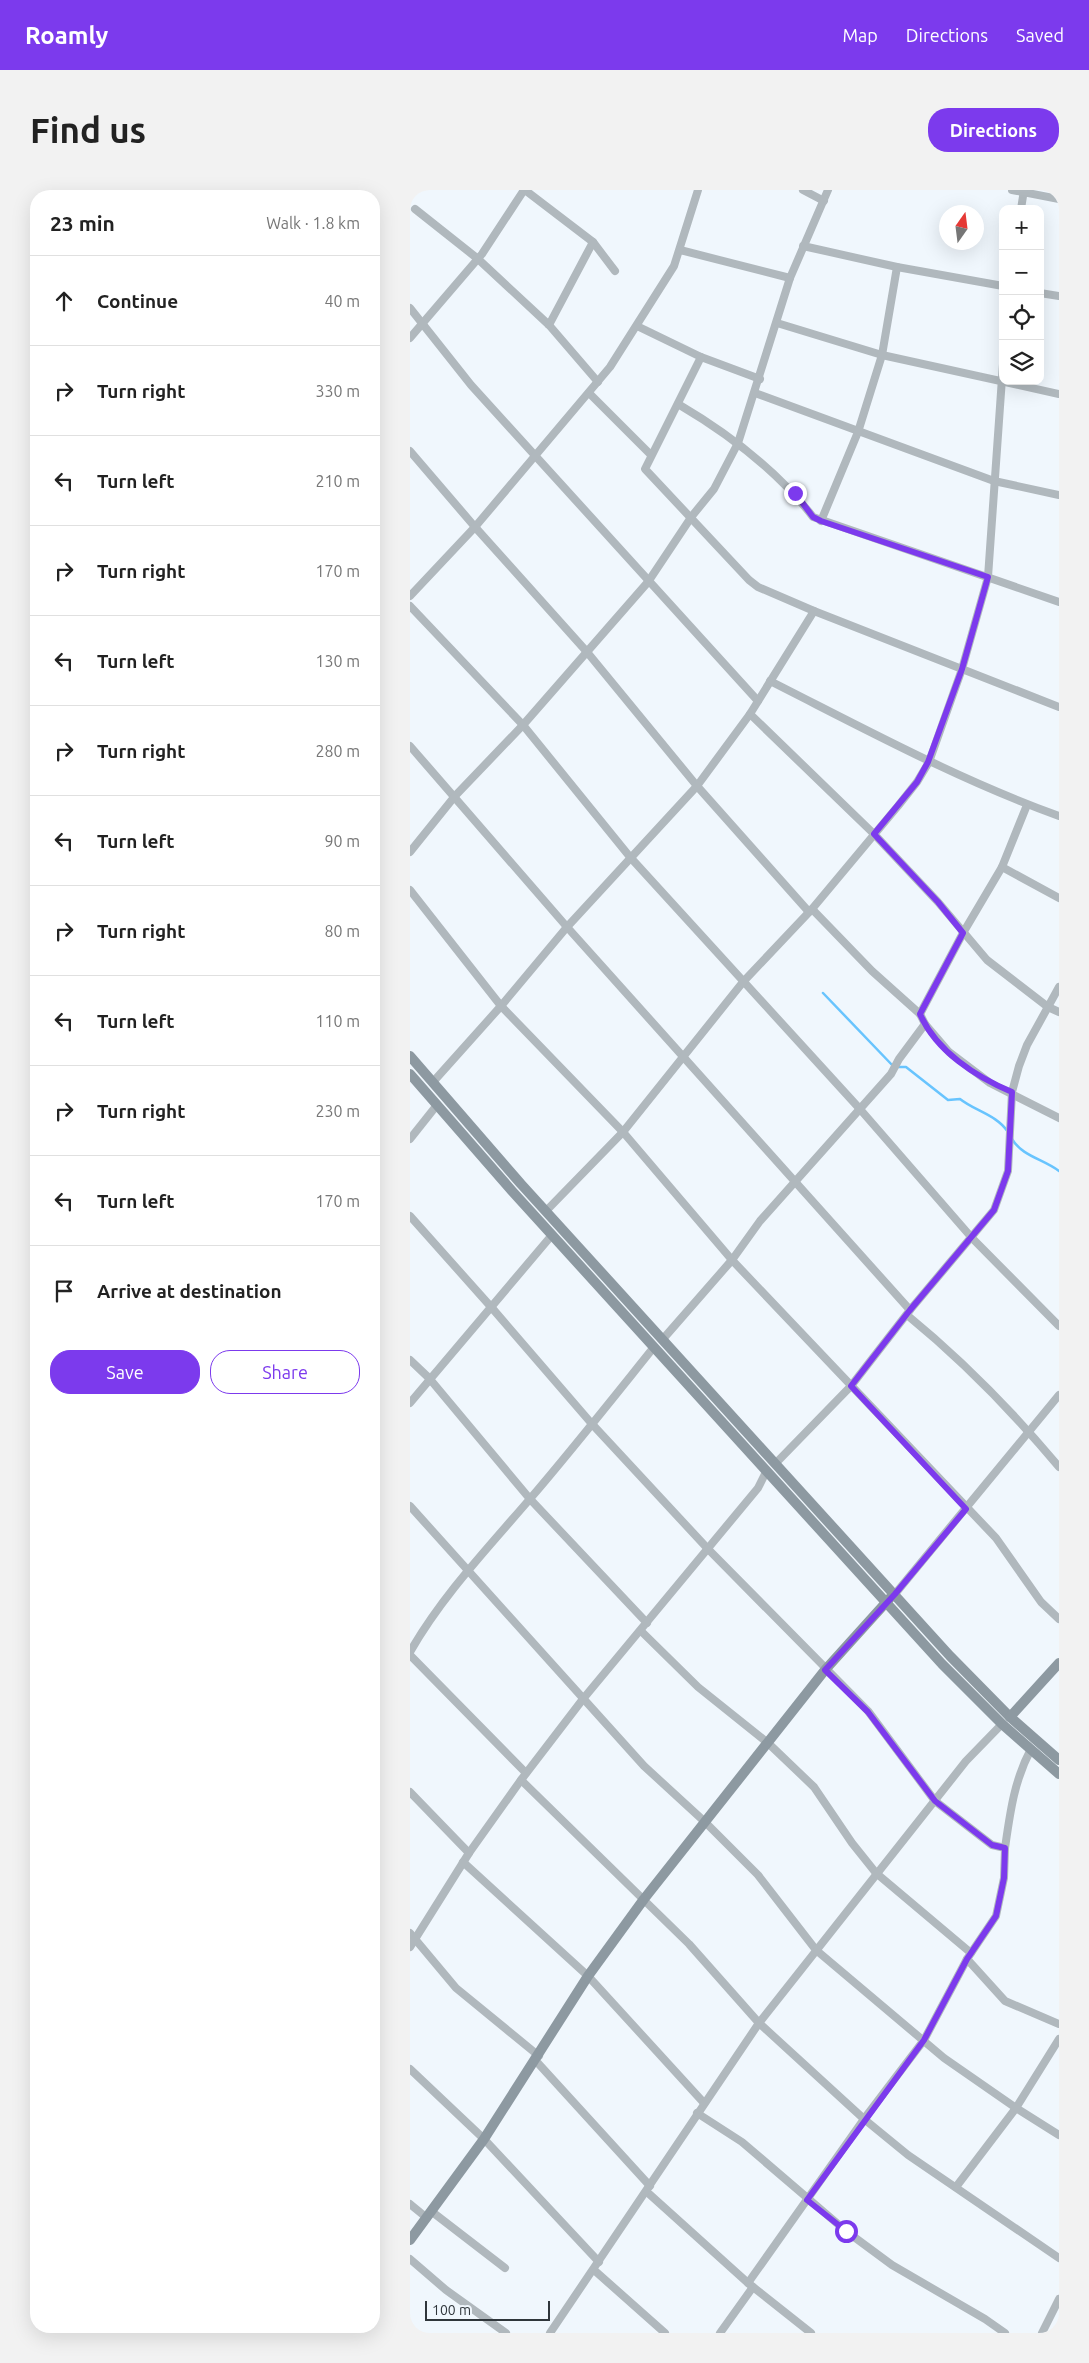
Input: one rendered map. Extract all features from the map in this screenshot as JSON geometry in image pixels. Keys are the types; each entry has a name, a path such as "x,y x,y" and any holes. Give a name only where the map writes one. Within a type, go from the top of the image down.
{"main road":[{"path":"410,1056 546,1212 895,1594 1031,1749 1059,1774"},
{"path":"410,1074 552,1235 942,1664 1006,1720 1059,1760"},
{"path":"410,2240 484,2139 588,1976 644,1899 825,1670 895,1594"},
{"path":"1006,1720 1059,1663"}],"street":[{"path":"410,338 478,259 524,190 593,242 615,271"},
{"path":"410,596 475,527 534,455 589,393 637,326 674,266 680,250 697,192 687,190"},
{"path":"803,190 824,201"},
{"path":"410,852 455,796 523,725 648,582 692,516 714,489 738,444 760,379 790,278 828,190"},
{"path":"1012,190 1059,199"},
{"path":"1022,205 1024,192"},
{"path":"415,209 478,259 549,325 598,382"},
{"path":"549,325 593,242"},
{"path":"803,246 897,268 999,285"},
{"path":"680,250 790,278"},
{"path":"821,521 858,432 882,356 897,268"},
{"path":"1044,294 1059,296"},
{"path":"410,308 471,385 758,701"},
{"path":"777,323 882,356 999,382"},
{"path":"637,326 701,356 760,379"},
{"path":"701,356 645,469 692,516 720,550 753,583 814,611 1059,707"},
{"path":"546,1212 623,1132 743,982 810,910 917,782 928,762 962,669 988,577 1001,385"},
{"path":"1016,385 1059,394"},
{"path":"589,393 651,455"},
{"path":"755,393 994,481 1059,496"},
{"path":"678,404 738,444 795,493 813,517 1059,602"},
{"path":"410,451 587,652 697,786 810,910 872,971 920,1014 925,1024 949,1052 990,1083 1012,1092 1059,1118"},
{"path":"410,606 523,725 630,857 859,1108 972,1238 1059,1326"},
{"path":"433,1082 501,1006 567,927 697,786 750,714 814,611"},
{"path":"770,681 928,762 1027,805 1059,816"},
{"path":"750,714 874,834 938,902 986,960 1048,1007 1059,1012"},
{"path":"410,746 908,1313 1030,1431 1059,1466"},
{"path":"920,1014 963,933 1002,867 1027,805"},
{"path":"1002,867 1059,898"},
{"path":"410,890 501,1006 623,1132 732,1260 966,1509 996,1538 1041,1602 1059,1619"},
{"path":"775,1464 851,1386 908,1313 994,1210 1003,1190 1010,1149 1012,1092 1024,1052 1059,988"},
{"path":"663,1339 732,1260 760,1221 795,1184 859,1108 891,1074 899,1058 925,1024"},
{"path":"410,1139 437,1105"},
{"path":"410,1216 592,1424 708,1549 868,1712 935,1801 992,1845 1005,1848"},
{"path":"410,1403 429,1378 492,1308 552,1235"},
{"path":"654,1347 530,1499 467,1570 438,1608 411,1649 524,1777 689,1944 759,2023 864,2119 908,2155 1059,2258"},
{"path":"410,1360 429,1378 530,1499 647,1623"},
{"path":"895,1594 1059,1395"},
{"path":"410,1947 469,1853 524,1777 583,1699 758,1488 766,1472"},
{"path":"410,1506 644,1766 705,1822 758,1875 816,1950 944,2058 1059,2135"},
{"path":"641,1630 698,1687 768,1743 814,1787 852,1843 876,1873 969,1956 1005,2001 1059,2024"},
{"path":"550,2333 759,2023 966,1761 1006,1720"},
{"path":"720,2333 807,2200 864,2119 924,2040 969,1956 996,1916 1004,1878 1005,1848 1015,1787 1031,1749"},
{"path":"410,1792 469,1853"},
{"path":"464,1862 588,1976 704,2103"},
{"path":"410,1933 456,1988 537,2058 648,2189 751,2285 811,2333"},
{"path":"956,2187 1016,2108 1059,2039"},
{"path":"410,2069 484,2139 599,2262"},
{"path":"697,2113 742,2142 807,2200 892,2265 985,2318 1005,2333"},
{"path":"410,2204 505,2268"},
{"path":"410,2259 446,2290 506,2333"},
{"path":"594,2270 665,2333"},
{"path":"1042,2333 1059,2299"}],"waterway":[{"path":"823,993 894,1067 906,1067 948,1100 960,1099 998,1121 1008,1132"},
{"path":"1012,1139 1021,1149 1059,1171"}],"route":[{"path":"795,493 813,517 821,521 988,577 962,669 928,762 917,782 874,834 938,902 963,933 920,1014 925,1024 949,1052 972,1071 990,1083 1012,1092 1012,1129 1008,1171 1003,1190 994,1210 910,1310 851,1386 966,1509 895,1594 825,1670 868,1712 935,1801 992,1845 1005,1848 1004,1878 996,1916 967,1959 924,2040 864,2119 807,2200 846,2231"}]}
